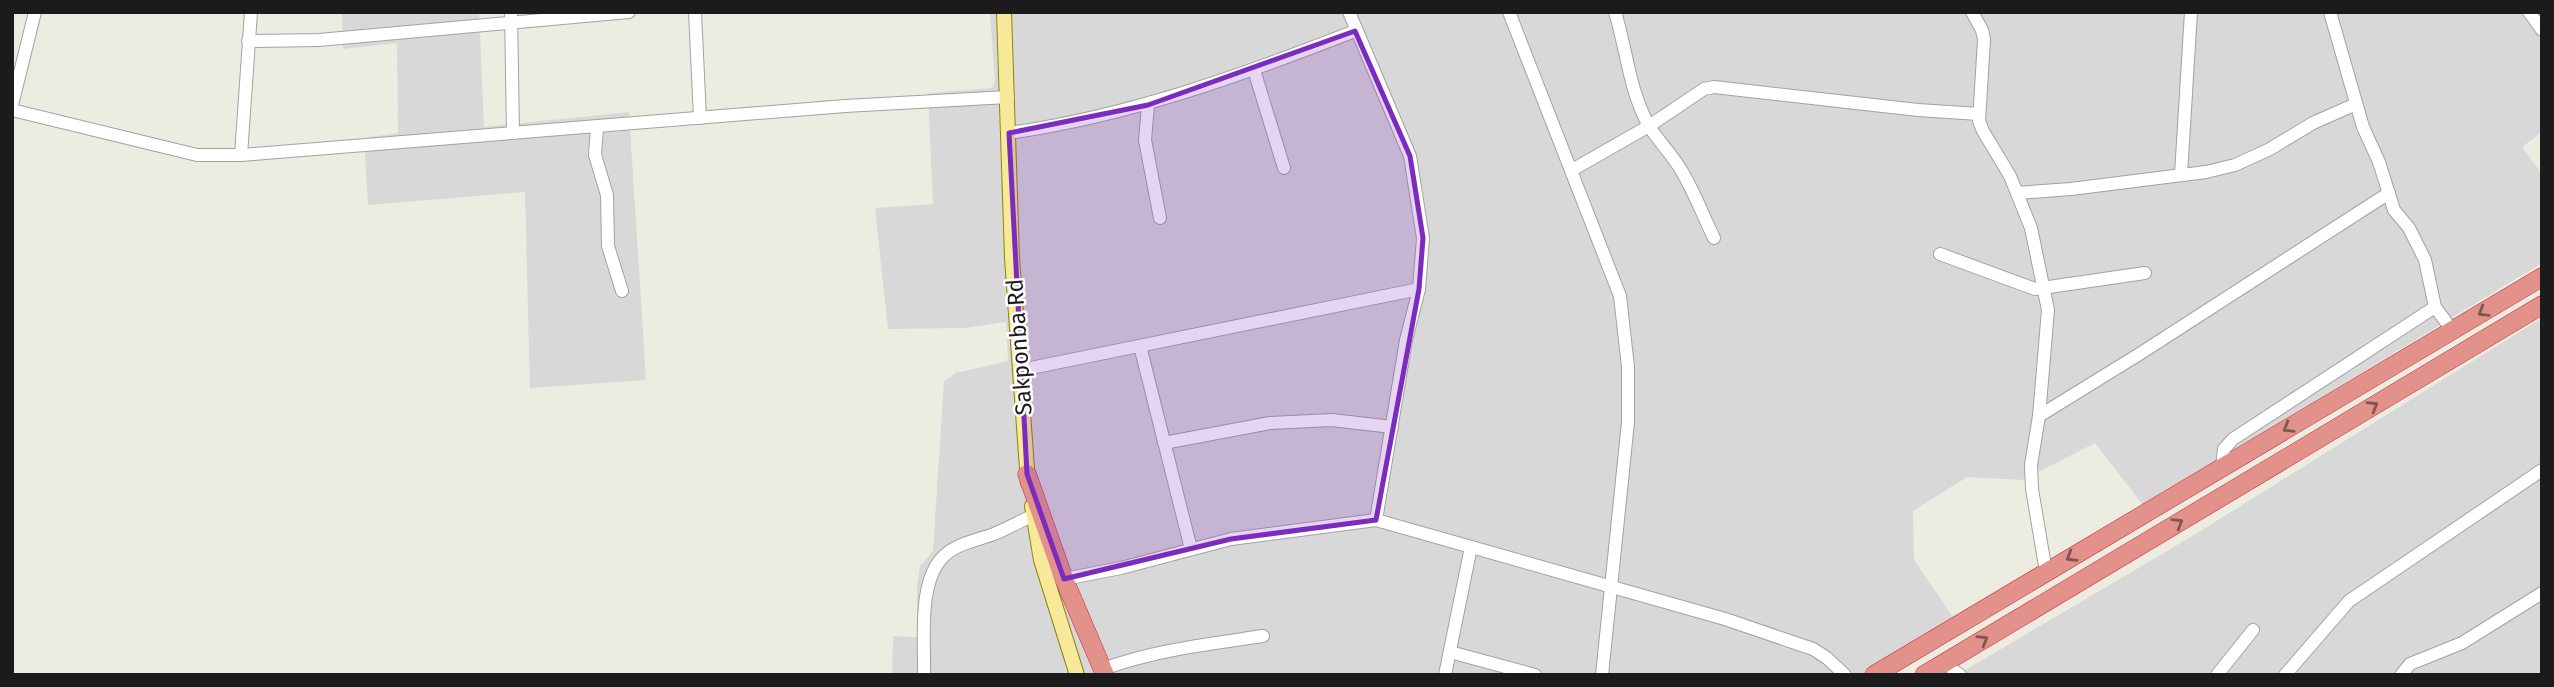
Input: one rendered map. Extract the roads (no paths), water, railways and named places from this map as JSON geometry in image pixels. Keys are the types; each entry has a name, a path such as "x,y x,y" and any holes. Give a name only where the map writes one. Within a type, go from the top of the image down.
{"highway":[{"path":"1874,675 2542,277"},
{"path":"1924,675 2541,306"},
{"path":"1027,474 1064,579 1104,672"},
{"path":"2097,542 2109,564"}],"main road":[{"name":"Sakponba Rd","path":"1004,12 1012,258 1027,474 1041,560 1077,675"}],"street":[{"path":"36,12 12,108 186,153 242,155 845,106 1008,97"},
{"path":"242,155 251,12"},
{"path":"248,41 320,40 512,17 629,12"},
{"path":"695,12 700,118"},
{"path":"1349,12 1410,156 1423,238 1419,289 1406,340 1376,520"},
{"path":"1509,12 1620,296 1628,367 1628,422 1602,675"},
{"path":"1615,12 1628,73 1649,126 1681,170 1714,238"},
{"path":"1972,12 1982,30 1984,40 1979,114 1983,131 2010,176 2031,228 2048,310 2039,416 2031,465 2046,572"},
{"path":"2180,174 2190,12"},
{"path":"2330,12 2363,127 2379,162 2394,210 2409,228 2425,260 2435,307 2452,330"},
{"path":"2529,12 2542,30"},
{"path":"512,17 513,133"},
{"path":"1009,133 1065,125 1148,105 1356,31"},
{"path":"1254,69 1284,168"},
{"path":"1572,170 1649,126 1704,89 1714,87 1918,110 1979,114"},
{"path":"2017,193 2071,189 2235,165 2356,104"},
{"path":"1148,105 1145,140 1160,218"},
{"path":"597,127 595,155 607,195 608,246 622,291"},
{"path":"2039,416 2389,193"},
{"path":"1940,254 2025,286 2043,288 2145,273"},
{"path":"1021,370 1419,289"},
{"path":"2222,467 2224,449 2233,439 2435,307"},
{"path":"1140,346 1191,549"},
{"path":"1164,443 1270,423 1332,420 1392,426"},
{"path":"2285,675 2349,601 2542,470"},
{"path":"925,675 926,601 929,580 936,566 946,554 965,543 992,535 1034,515"},
{"path":"1064,579 1121,568 1231,539 1376,520 1725,619 1813,649 1845,675"},
{"path":"1445,675 1471,547"},
{"path":"2401,675 2410,664 2462,643 2542,593"},
{"path":"2217,675 2253,629"},
{"path":"1104,672 1133,658 1263,636"},
{"path":"1450,652 1535,675"},
{"path":"1944,663 1960,675"}]}
